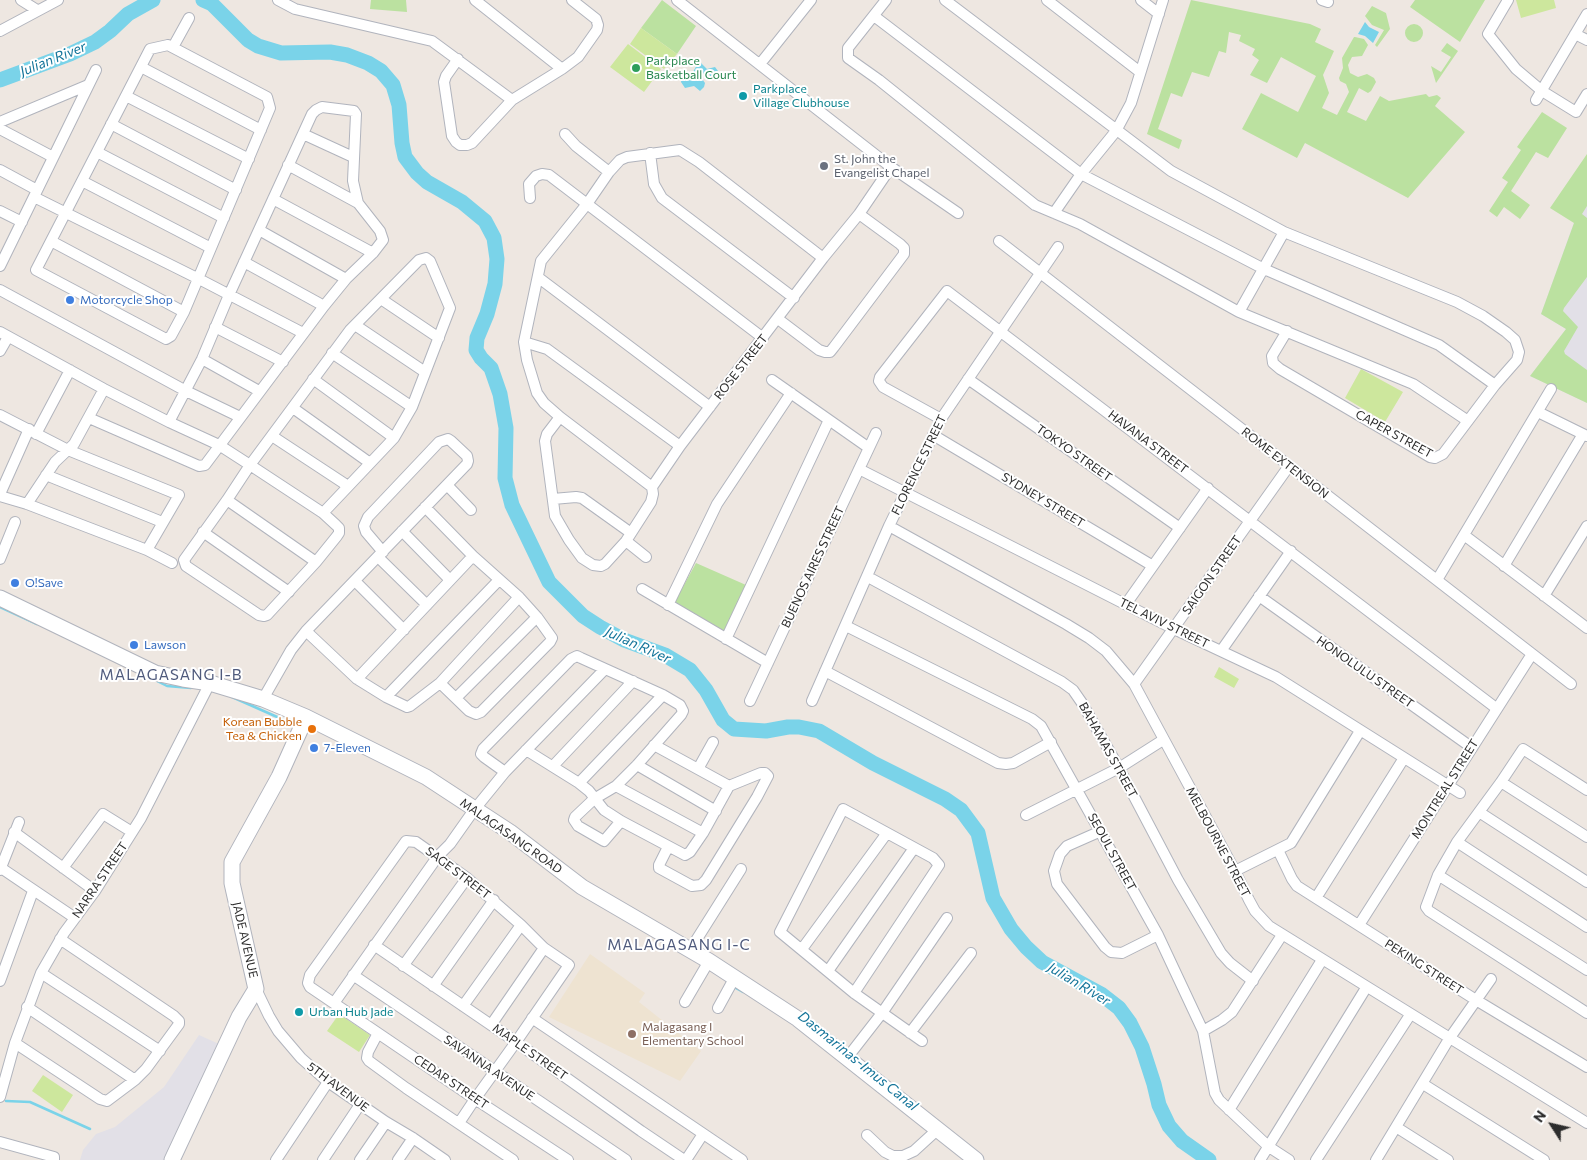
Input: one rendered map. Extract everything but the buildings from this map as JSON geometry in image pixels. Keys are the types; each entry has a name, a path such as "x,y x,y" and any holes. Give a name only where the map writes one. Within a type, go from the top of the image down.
{"main road":[{"name":"MALAGASANG ROAD","path":"0,598 155,673 210,682 263,699 306,717 426,778 510,832 582,887 710,961 798,1018 976,1160"},
{"name":"JADE AVENUE","path":"172,1160 239,1017 256,989 232,883 232,862 275,785 306,717"}],"street":[{"path":"21,0 37,10"},
{"path":"0,31 58,0"},
{"path":"278,0 295,9 429,40 436,43 512,100"},
{"path":"475,0 562,69"},
{"path":"458,59 444,82 452,136 460,145 467,145 472,143 512,100 578,57 597,30 598,25 596,19 572,0"},
{"path":"677,0 891,167 958,213"},
{"path":"760,64 810,0"},
{"path":"886,0 848,48 848,58 879,80 1035,205 1080,224 1240,312 1413,384 1468,421"},
{"path":"945,0 1171,171 1284,232 1240,312"},
{"path":"1046,0 1140,72"},
{"path":"1140,0 1159,14"},
{"path":"1054,213 1116,131 1130,103 1163,0"},
{"path":"1508,0 1488,34 1516,69 1542,91 1576,112 1587,94"},
{"path":"1536,100 1587,14"},
{"path":"874,16 1082,174 1264,269 1439,345 1495,385"},
{"path":"173,47 189,18"},
{"path":"1576,34 1587,40"},
{"path":"168,44 267,97 270,108 184,312 169,339 162,338 36,270 141,68 150,48 168,44"},
{"path":"141,68 261,130"},
{"path":"0,266 2,254 22,222 96,70"},
{"path":"0,122 88,85"},
{"path":"126,96 249,159"},
{"path":"169,422 202,359 229,295 312,114 322,107 354,111 356,114 353,157 354,181 358,203"},
{"path":"111,124 236,190"},
{"path":"0,129 53,157"},
{"path":"303,134 353,157"},
{"path":"565,134 579,149 609,172"},
{"path":"652,487 560,417 544,403 537,393 527,360 524,342 539,278 539,265 541,261 620,160 673,150 680,150 686,153 823,258"},
{"path":"97,152 224,218"},
{"path":"650,153 654,184 662,198 794,298"},
{"path":"89,418 199,466 205,465 324,306 346,279 373,254 383,240 382,235 358,203 288,166"},
{"name":"ROSE STREET","path":"553,499 555,516 575,550 582,558 598,566 605,564 628,537 651,502 653,498 652,487 680,446 823,258 860,214 891,167"},
{"path":"0,170 66,212 303,333"},
{"path":"530,198 530,184 536,176 542,174 549,175 763,338"},
{"path":"82,181 211,248"},
{"path":"273,199 373,254"},
{"path":"0,211 22,222"},
{"path":"778,319 819,350 830,352 834,347 904,254 904,248 900,244 860,214"},
{"path":"259,230 346,279"},
{"name":"CAPER STREET","path":"1284,232 1440,295 1483,316 1515,340 1519,352 1517,360 1495,385 1443,454 1435,458 1430,457 1280,369 1273,362 1272,356 1287,331"},
{"path":"51,241 184,312"},
{"name":"ROME EXTENSION","path":"999,241 1571,684"},
{"name":"FLORENCE STREET","path":"812,701 905,492 941,419 1058,247"},
{"path":"0,351 4,334 169,422 219,445 250,465 323,514 339,528 339,533 316,562 264,616 259,615 186,566 184,560 250,465 332,353 355,325 419,260 426,258 430,261 450,308 412,407 394,438 323,514"},
{"path":"244,262 324,306"},
{"path":"539,278 710,407"},
{"path":"0,290 186,391 240,417"},
{"name":"HAVANA STREET","path":"941,419 884,387 879,381 880,377 946,290 1496,708"},
{"path":"381,299 438,338"},
{"path":"355,325 425,372"},
{"path":"215,327 283,362"},
{"path":"524,342 547,349 680,446"},
{"path":"332,353 412,407"},
{"path":"202,359 259,391"},
{"path":"70,370 33,431 0,495 147,550 172,563"},
{"path":"314,379 394,438"},
{"name":"TOKYO STREET","path":"968,379 1180,528"},
{"path":"772,380 869,448"},
{"path":"26,504 55,462 74,444 104,388"},
{"path":"1437,580 1552,389"},
{"path":"668,605 717,504 791,393"},
{"path":"293,408 370,463"},
{"path":"1504,566 1585,435 1538,412"},
{"path":"1,417 33,431 68,450 179,495 147,550"},
{"path":"560,417 547,434 545,441 553,499 582,498 628,537 646,557"},
{"path":"726,639 829,420"},
{"name":"BUENOS AIRES STREET","path":"750,701 876,433"},
{"name":"SYDNEY STREET","path":"933,435 1153,566"},
{"path":"272,436 348,486"},
{"path":"263,699 291,650 306,631 355,581 380,554 402,531 467,464 467,456 448,439 440,442 366,521 364,526 380,554 427,605"},
{"name":"SAIGON STREET","path":"1134,684 1289,466"},
{"name":"TEL AVIV STREET","path":"859,468 1174,629 1276,678 1460,793"},
{"path":"46,475 162,522"},
{"path":"447,485 471,510"},
{"path":"1126,604 1208,488"},
{"path":"227,500 316,562"},
{"path":"425,507 473,556 519,597 552,638 476,714 472,713 440,683"},
{"path":"0,559 15,522"},
{"name":"MELBOURNE STREET","path":"890,526 1089,638 1106,652 1134,684 1255,911 1269,926 1366,988 1587,1123"},
{"path":"1544,596 1587,526"},
{"path":"402,531 450,580"},
{"path":"203,532 289,592"},
{"path":"1464,535 1584,626 1587,614"},
{"path":"1221,651 1291,552"},
{"path":"357,679 473,556"},
{"name":"BAHAMAS STREET","path":"868,577 1062,682 1073,690 1119,768 1178,880 1220,953 1253,981"},
{"path":"386,697 499,580"},
{"path":"355,581 404,630"},
{"path":"642,589 768,663"},
{"name":"HONOLULU STREET","path":"1260,596 1471,747"},
{"path":"306,631 357,679 386,697 404,706 410,706 440,683 519,597"},
{"path":"456,698 537,617"},
{"name":"SEOUL STREET","path":"846,626 1032,719 1041,726 1078,789 1158,935 1203,1031 1215,1093 1229,1110 1269,1146 1288,1160"},
{"name":"MONTREAL STREET","path":"1359,925 1532,654"},
{"path":"505,772 481,754 483,749 571,659 577,656 662,695 680,705 683,711 637,766 616,786 594,799 574,820 578,826 604,842 621,821"},
{"path":"334,1003 472,808 605,669"},
{"path":"826,671 998,763 1013,763 1051,742"},
{"path":"553,766 633,681"},
{"name":"NARRA STREET","path":"0,1097 2,1082 27,1007 41,973 60,939 95,891 146,809 210,682"},
{"path":"580,783 662,695"},
{"path":"1235,871 1291,844 1360,730"},
{"path":"1026,815 1119,768 1163,740"},
{"path":"698,769 712,742"},
{"path":"654,745 729,786"},
{"path":"1587,790 1523,749 1456,842 1438,875 1426,907 1430,912 1587,1013"},
{"path":"526,750 580,783 604,810 681,854 687,854 703,833 729,786 760,773 767,774 767,780 757,797 706,880 701,885 692,886 660,868 659,865 668,847"},
{"path":"1316,898 1404,758"},
{"path":"637,766 716,811"},
{"path":"1501,782 1587,837"},
{"path":"616,786 703,833"},
{"path":"854,993 939,865 937,861 843,809 780,932 854,993 922,1041"},
{"path":"1479,812 1587,882"},
{"path":"63,868 103,814 132,832"},
{"path":"19,822 0,869 74,918"},
{"path":"1101,831 1067,846 1060,854 1054,872 1057,884 1105,947 1111,952 1122,953 1158,935"},
{"path":"14,832 95,891"},
{"path":"802,949 887,833"},
{"name":"SAGE STREET","path":"334,1003 310,986 308,980 397,852 406,841 412,840 438,856 467,878 521,924 544,948 569,965 532,1018"},
{"path":"1456,842 1587,927"},
{"path":"828,972 914,848"},
{"name":"PEKING STREET","path":"1278,850 1297,886 1476,1000 1587,1067"},
{"path":"690,950 741,869"},
{"path":"1438,875 1587,970"},
{"path":"403,966 467,878"},
{"path":"0,981 33,891"},
{"path":"432,986 494,900"},
{"path":"847,1058 882,1013 947,918"},
{"path":"463,1006 521,924"},
{"path":"1203,1031 1232,1012 1282,935"},
{"path":"16,1043 100,1099 107,1101 135,1080 160,1052 177,1028 179,1021 60,939"},
{"name":"MAPLE STREET","path":"374,946 685,1160"},
{"path":"491,1025 544,948"},
{"path":"910,1033 971,954"},
{"path":"1229,1110 1322,960"},
{"path":"685,1002 710,961"},
{"path":"41,973 160,1052"},
{"name":"SAVANNA AVENUE","path":"353,975 626,1160"},
{"path":"718,1008 735,978"},
{"path":"1376,1160 1424,1084 1449,1039 1491,979"},
{"path":"1260,1160 1366,988"},
{"name":"5TH AVENUE","path":"256,989 278,1031 301,1058 328,1082 442,1159"},
{"name":"CEDAR STREET","path":"334,1003 568,1160"},
{"path":"27,1007 135,1080"},
{"path":"1316,1160 1410,1015"},
{"path":"459,1123 532,1018 742,1160"},
{"path":"378,1033 368,1052 367,1058 369,1061 513,1160"},
{"path":"276,1160 328,1082"},
{"path":"1424,1084 1544,1160"},
{"path":"323,1160 361,1104"},
{"path":"360,1160 386,1122"},
{"path":"1396,1127 1448,1160"},
{"path":"867,1135 885,1152 893,1156 903,1156 914,1151 937,1130"},
{"path":"685,1160 703,1134"},
{"path":"398,1160 413,1138"},
{"path":"0,1142 54,1159"}],"shaded area":[{"path":"1587,186 1587,403 1530,376 1566,329 1541,314"},
{"name":"Malagasang I Elementary School","path":"590,954 645,993 639,1002 701,1051 680,1081 549,1017"},
{"path":"199,1035 219,1044 166,1160 80,1160 83,1150 96,1134 115,1127 164,1087"}],"green space":[{"path":"371,0 406,0 407,12 370,9"},
{"path":"662,0 696,26 677,54 641,28"},
{"path":"1191,0 1310,24 1321,29 1315,42 1334,51 1323,75 1329,93 1322,108 1337,115 1349,92 1346,84 1340,81 1339,78 1343,68 1342,58 1355,37 1364,39 1368,45 1362,56 1352,57 1348,65 1350,73 1358,77 1367,74 1374,78 1376,82 1368,93 1359,88 1347,112 1366,121 1380,96 1389,101 1426,94 1429,97 1437,95 1441,98 1435,106 1465,132 1408,198 1305,143 1297,158 1242,129 1261,93 1298,112 1316,76 1281,57 1267,83 1250,75 1259,60 1252,55 1255,49 1239,41 1241,35 1229,32 1226,53 1219,51 1209,77 1192,72 1182,97 1171,93 1158,129 1182,140 1179,149 1147,134"},
{"path":"1415,0 1485,0 1460,42 1410,7"},
{"path":"1516,0 1554,0 1556,8 1521,18"},
{"path":"1372,6 1386,13 1390,29 1377,47 1375,45 1384,30 1372,25 1365,16"},
{"path":"1414,24 1420,27 1423,33 1420,39 1414,42 1408,39 1405,33 1408,27"},
{"path":"641,28 677,54 664,69 630,44"},
{"path":"1447,43 1458,51 1436,83 1431,66 1441,72 1451,57 1441,51"},
{"name":"Parkplace Basketball Court","path":"628,44 661,69 644,92 610,67"},
{"path":"1542,112 1567,128 1548,158 1536,152 1511,191 1530,205 1520,219 1504,207 1497,217 1489,211 1508,182 1502,178 1521,150 1517,147"},
{"path":"1587,154 1587,206 1582,214 1587,218 1587,277 1563,311 1578,327 1564,351 1565,354 1587,370 1587,403 1530,376 1566,329 1541,314 1574,223 1550,208"},
{"path":"1361,369 1403,392 1385,422 1345,398"},
{"path":"696,563 746,585 724,632 674,603"},
{"path":"1219,667 1239,679 1234,688 1214,677"},
{"path":"339,1014 370,1035 359,1052 327,1031"},
{"path":"43,1075 73,1095 62,1112 32,1091"}],"water":[{"path":"1365,22 1369,27 1379,32 1373,43 1365,36 1358,34"},
{"path":"698,63 701,63 707,69 715,67 718,71 713,76 706,72 700,76 705,83 700,91 694,86 685,88 681,82 682,76 685,73 693,72"}],"waterway":[{"name":"Julian River","path":"0,80 70,54 95,42 128,14 153,0"},
{"name":"Julian River","path":"203,0 212,4 248,40 258,46 281,53 330,52 347,55 368,63 381,71 393,85 399,105 405,157 417,173 427,182 462,202 485,221 494,238 497,259 495,284 487,314 477,338 476,350 491,368 500,394 506,428 505,478 512,505 549,582 583,616 600,627 624,640 665,655 690,670 706,690 723,720 734,729 766,731 799,727 819,731 873,763 945,799 961,810 978,833 993,898 1011,929 1042,962 1101,994 1119,1008 1130,1023 1142,1047 1159,1105 1169,1126 1182,1141 1209,1160"},
{"path":"0,607 37,624"},
{"path":"155,680 167,686 191,688"},
{"path":"232,697 293,724"},
{"name":"Dasmarinas-Imus Canal","path":"734,987 743,992"},
{"path":"6,1101 30,1102 90,1129"}],"place":[{"name":"Parkplace Basketball Court","path":"636,68"},
{"name":"Parkplace Village Clubhouse","path":"743,96"},
{"name":"St. John the Evangelist Chapel","path":"824,166"},
{"name":"Motorcycle Shop","path":"70,300"},
{"name":"O!Save","path":"15,583"},
{"name":"Lawson","path":"134,645"},
{"name":"Korean Bubble Tea & Chicken","path":"312,729"},
{"name":"7-Eleven","path":"314,748"},
{"name":"Urban Hub Jade","path":"299,1012"},
{"name":"Malagasang I Elementary School","path":"632,1034"}],"district":[{"name":"MALAGASANG I-B","path":"171,675"},
{"name":"MALAGASANG I-C","path":"679,945"}]}
